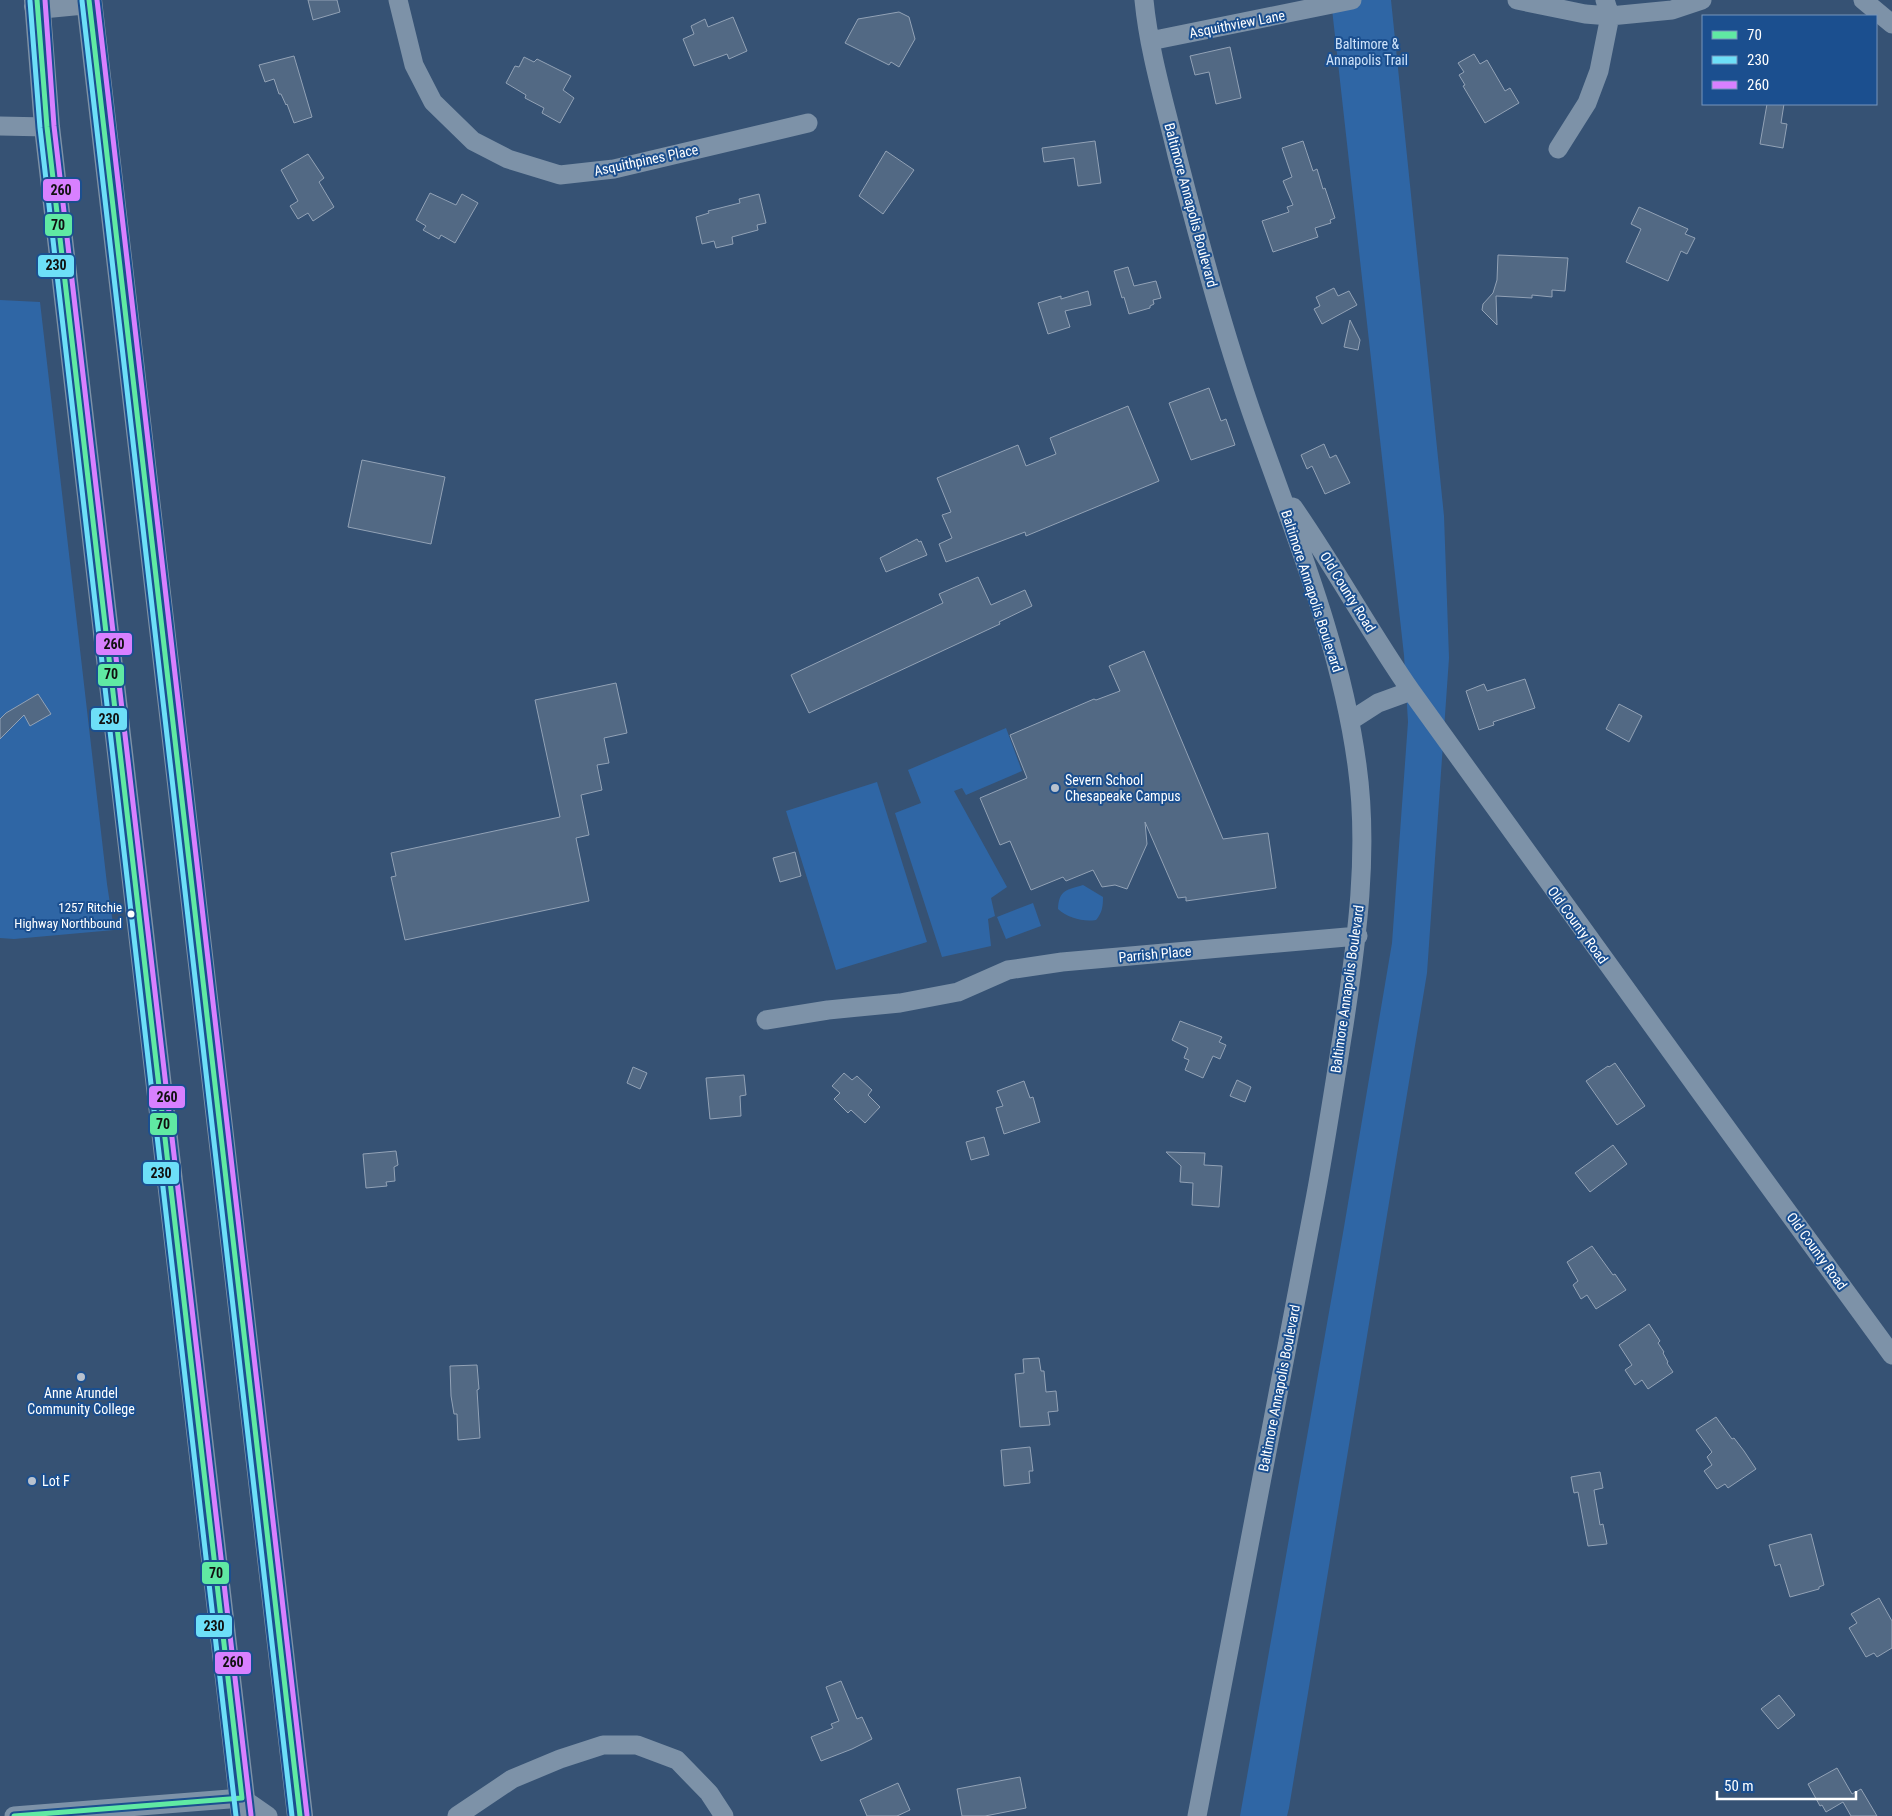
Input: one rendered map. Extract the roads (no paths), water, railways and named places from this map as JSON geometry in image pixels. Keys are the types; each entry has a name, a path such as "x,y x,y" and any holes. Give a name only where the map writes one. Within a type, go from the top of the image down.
{"highway":[{"path":"243,1807 47,127 37,3 89,0 300,1816"}],"street":[{"name":"Asquithpines Place","path":"398,0 414,65 433,102 473,141 508,158 560,174 614,169 808,123"},
{"name":"Baltimore Annapolis Boulevard","path":"1144,0 1150,41 1194,223 1212,286 1252,416 1297,536 1330,639 1350,721 1358,769 1361,829 1358,936 1315,1200 1197,1816"},
{"name":"Asquithview Lane","path":"1150,41 1352,0"},
{"path":"1517,0 1585,14 1607,8 1672,10 1702,0"},
{"path":"1863,0 1892,24"},
{"path":"1558,148 1587,103 1599,71 1607,8"},
{"path":"0,126 47,127"},
{"name":"Old County Road","path":"1278,485 1314,536 1360,614 1411,691 1556,895 1892,1355"},
{"path":"1350,721 1378,703 1411,691"},
{"name":"Parrish Place","path":"766,1020 828,1010 900,1003 958,992 1008,970 1062,962 1358,936"},
{"path":"458,1816 512,1779 560,1759 603,1745 637,1744 677,1760 709,1793 724,1816"},
{"path":"14,1816 243,1807 268,1816"}],"place":[{"name":"Severn School Chesapeake Campus","path":"1055,788"},
{"name":"1257 Ritchie Highway Northbound","path":"131,914"},
{"name":"Anne Arundel Community College","path":"81,1377"},
{"name":"Lot F","path":"32,1481"}],"park label":[{"name":"Baltimore & Annapolis Trail","path":"1367,52"}]}
